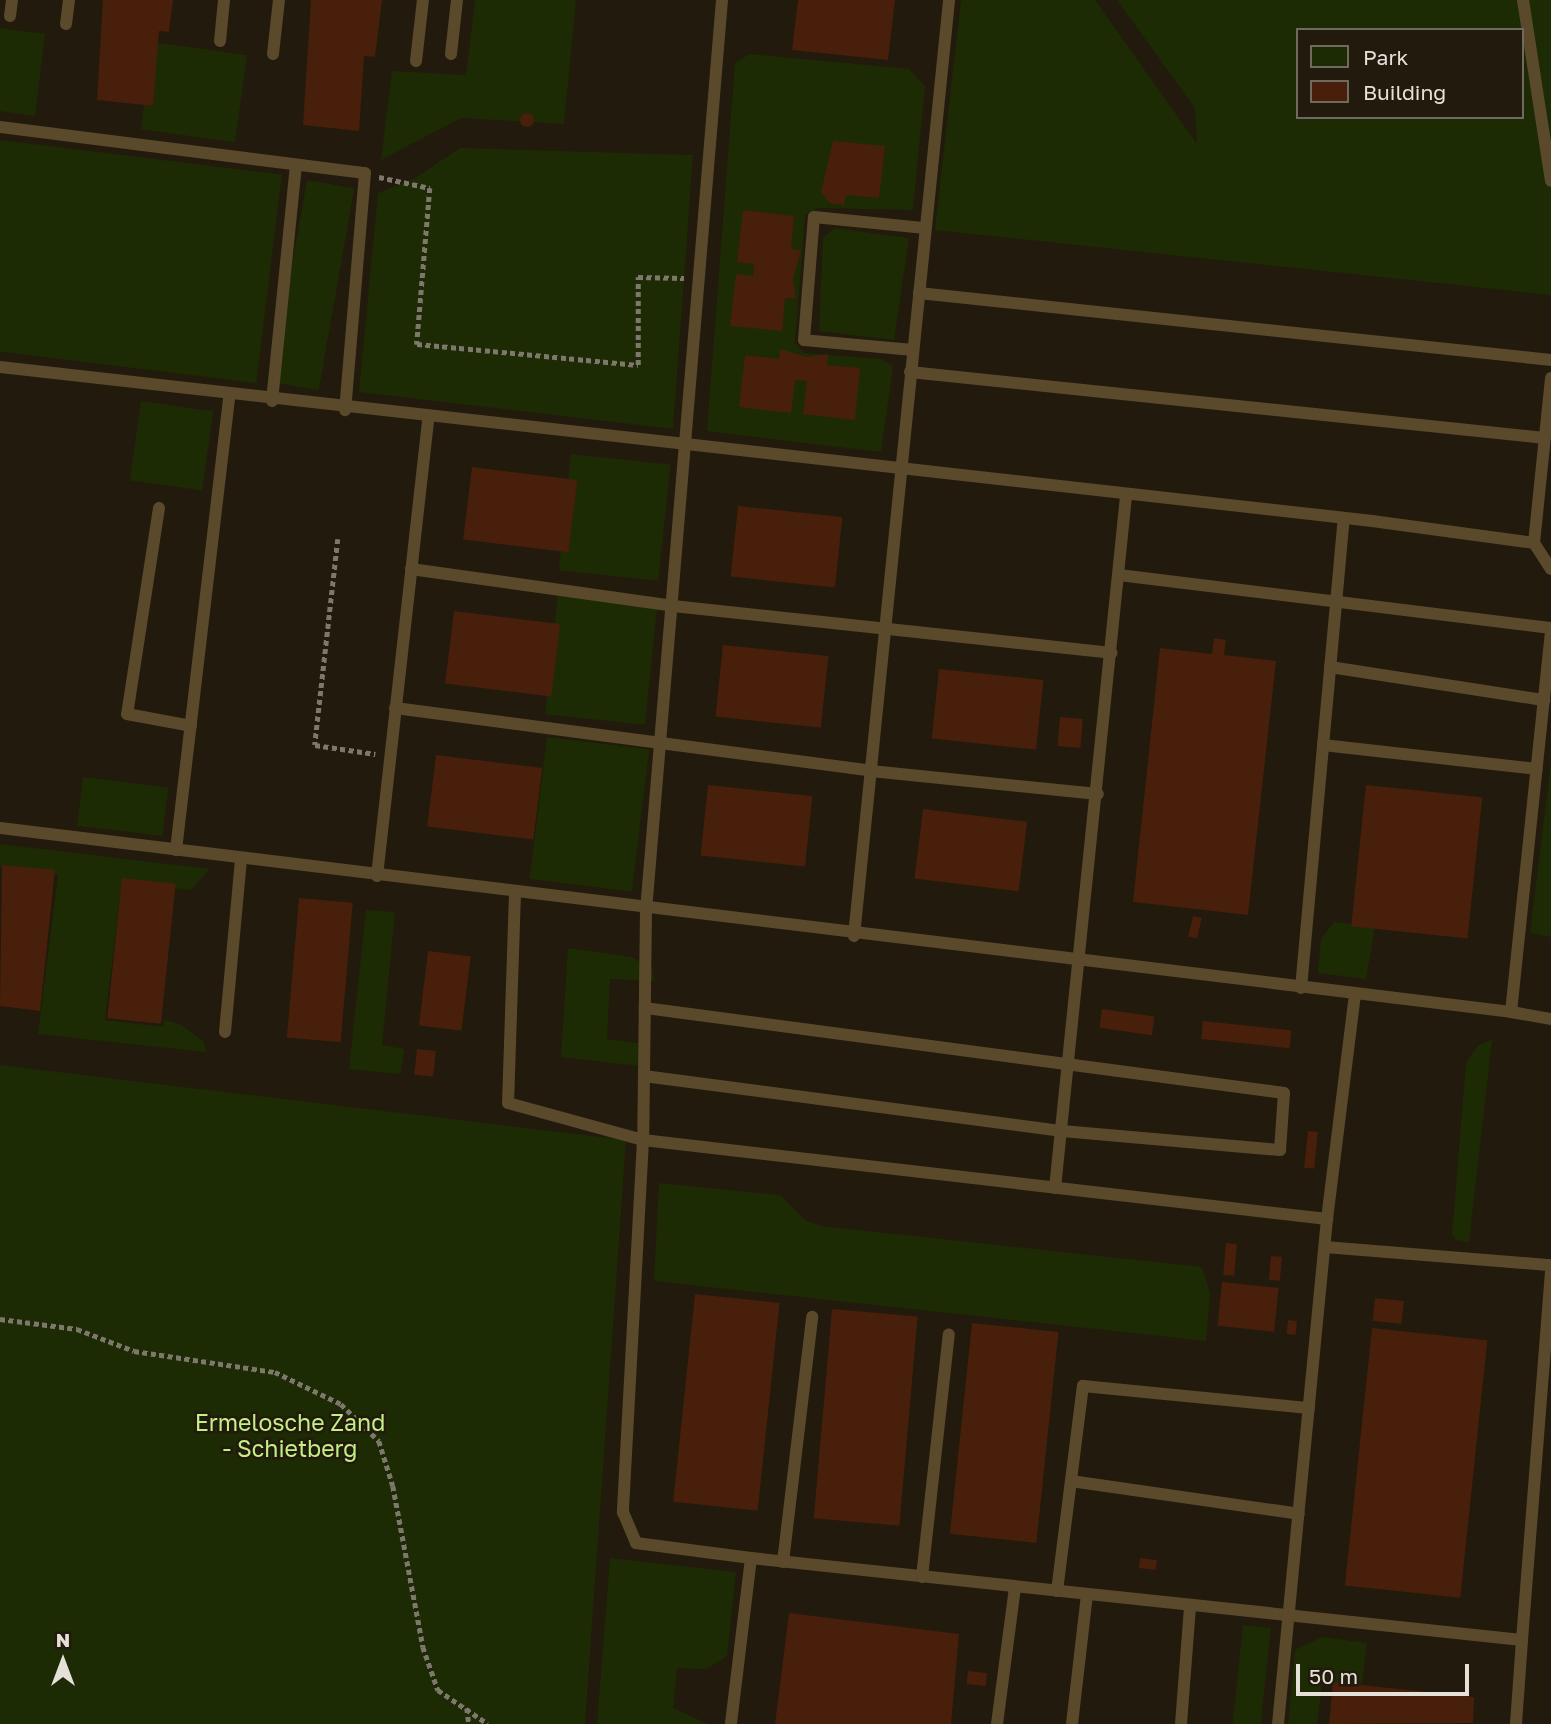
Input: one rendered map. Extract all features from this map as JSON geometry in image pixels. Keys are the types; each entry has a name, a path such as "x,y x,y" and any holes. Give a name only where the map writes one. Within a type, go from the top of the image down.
{"lane":[{"path":"10,16 12,0"},
{"path":"66,24 69,0"},
{"path":"220,41 224,0"},
{"path":"273,54 279,0"},
{"path":"416,61 423,0"},
{"path":"451,54 457,0"},
{"path":"722,0 687,448 646,910 643,1140 623,1512 636,1543 783,1562 1522,1640"},
{"path":"854,936 949,0"},
{"path":"1523,0 1551,181"},
{"path":"0,127 365,173 345,410"},
{"path":"272,401 296,165"},
{"path":"912,350 804,340 814,217 925,228"},
{"path":"919,293 1551,360"},
{"path":"0,367 345,410 1344,518 1534,543"},
{"path":"910,372 1545,438"},
{"path":"1551,378 1534,543 1551,569"},
{"path":"176,850 229,396"},
{"path":"377,876 428,419"},
{"path":"1055,1188 1081,962 1126,496"},
{"path":"159,508 127,714 191,726"},
{"path":"1301,988 1344,518"},
{"path":"411,569 673,606 1111,653"},
{"path":"1119,575 1336,600 1551,629 1511,1012"},
{"path":"1330,667 1544,699"},
{"path":"395,708 871,771 1098,794"},
{"path":"1323,745 1537,769"},
{"path":"0,828 854,936 1511,1012 1551,1019"},
{"path":"225,1032 241,859"},
{"path":"515,893 508,1103 643,1140 1327,1219"},
{"path":"1278,1724 1327,1219 1355,994"},
{"path":"644,1076 1062,1131 1280,1150 1284,1093 645,1008"},
{"path":"1325,1247 1551,1266 1516,1724"},
{"path":"783,1562 812,1317"},
{"path":"922,1577 949,1334"},
{"path":"1057,1591 1083,1386 1309,1408"},
{"path":"1071,1481 1299,1514"},
{"path":"731,1724 751,1558"},
{"path":"997,1724 1015,1587"},
{"path":"1072,1724 1087,1595"},
{"path":"1181,1724 1190,1606"}],"path":[{"path":"365,173 430,188 417,344 638,365 638,277 700,278"},
{"path":"338,539 315,745 390,756"},
{"path":"0,1319 78,1329 134,1351 275,1372 341,1404 379,1441 393,1486 423,1647 438,1690 467,1707 488,1724"},
{"path":"467,1707 469,1724"}],"green space":[{"path":"475,0 576,0 564,124 461,118 381,160 392,71 466,75"},
{"path":"961,0 1095,0 1197,144 1195,108 1117,0 1551,0 1551,295 935,230"},
{"path":"0,28 45,34 35,116 0,111"},
{"path":"153,42 247,55 235,142 141,129"},
{"path":"750,54 909,69 925,86 913,210 818,208 805,215 795,343 804,353 881,359 893,366 881,452 707,431 735,63"},
{"path":"0,140 282,175 256,383 0,352"},
{"path":"460,148 693,155 673,429 359,392 378,193 415,178"},
{"path":"307,180 354,188 319,390 271,382"},
{"path":"835,228 909,238 894,340 819,331 823,238"},
{"path":"141,401 213,411 202,490 130,480"},
{"path":"571,454 670,464 658,581 559,570"},
{"path":"558,593 657,603 645,725 545,714"},
{"path":"547,737 649,750 632,891 530,879"},
{"path":"1551,762 1551,937 1530,933"},
{"path":"83,777 168,787 162,836 77,826"},
{"path":"0,844 210,869 191,890 122,882 105,1020 163,1027 164,1020 180,1024 204,1042 206,1052 38,1034 58,875 0,868"},
{"path":"366,910 395,912 382,1045 404,1049 401,1074 349,1069"},
{"path":"1334,922 1375,926 1366,979 1318,973 1321,939"},
{"path":"568,948 631,957 652,968 655,981 610,979 607,1039 650,1045 649,1067 561,1057"},
{"path":"1492,1040 1469,1242 1456,1240 1452,1234 1466,1063 1478,1045"},
{"name":"Ermelosche Zand - Schietberg","path":"0,1065 626,1140 585,1724 0,1724"},
{"path":"659,1183 780,1195 805,1220 821,1226 1202,1267 1210,1293 1206,1341 654,1281"},
{"path":"610,1558 736,1572 727,1656 706,1669 677,1668 673,1708 708,1724 597,1724"},
{"path":"1243,1625 1271,1628 1261,1724 1233,1724"},
{"path":"1322,1637 1367,1643 1362,1683 1322,1682 1317,1724 1288,1724 1295,1650"}],"building":[{"path":"103,0 173,0 169,32 159,31 153,106 97,100"},
{"path":"311,0 382,0 375,57 364,56 359,131 303,125"},
{"path":"798,0 895,0 888,60 792,50"},
{"path":"524,113 530,113 534,120 530,127 524,127 520,123 520,117"},
{"path":"833,141 885,146 879,198 846,195 844,205 830,203 821,192"},
{"path":"743,210 794,216 791,249 801,250 793,279 796,299 785,298 782,331 730,326 736,274 753,276 754,264 737,262"},
{"path":"780,349 807,357 828,354 827,365 860,368 855,420 803,414 807,381 795,380 791,413 739,407 745,355 779,359"},
{"path":"472,467 577,480 568,552 463,539"},
{"path":"738,506 842,517 835,588 731,577"},
{"path":"454,611 560,624 551,696 445,683"},
{"path":"1214,638 1226,640 1224,655 1276,661 1248,915 1133,902 1160,648 1212,654"},
{"path":"723,645 828,656 821,728 715,717"},
{"path":"939,669 1043,680 1036,750 932,739"},
{"path":"1060,717 1083,719 1080,748 1057,746"},
{"path":"436,755 542,768 533,840 427,826"},
{"path":"708,785 812,796 805,867 701,856"},
{"path":"1366,785 1482,797 1468,938 1351,926"},
{"path":"923,809 1027,822 1019,891 914,878"},
{"path":"2,865 55,870 40,1011 0,1006"},
{"path":"122,878 176,884 161,1024 107,1018"},
{"path":"299,898 353,903 341,1042 287,1037"},
{"path":"1193,916 1202,918 1197,938 1188,936"},
{"path":"428,951 471,956 462,1031 419,1025"},
{"path":"1102,1009 1154,1016 1152,1035 1099,1028"},
{"path":"1203,1021 1292,1030 1290,1048 1201,1039"},
{"path":"417,1049 436,1051 433,1077 414,1075"},
{"path":"1308,1131 1318,1132 1314,1169 1304,1168"},
{"path":"1226,1243 1237,1244 1234,1276 1223,1275"},
{"path":"1271,1256 1282,1257 1280,1281 1269,1280"},
{"path":"1222,1282 1279,1288 1274,1332 1217,1326"},
{"path":"695,1294 780,1303 758,1511 673,1502"},
{"path":"1375,1298 1404,1301 1401,1324 1373,1321"},
{"path":"832,1309 918,1316 899,1526 814,1518"},
{"path":"1288,1320 1297,1321 1295,1335 1287,1334"},
{"path":"972,1323 1059,1332 1036,1543 950,1534"},
{"path":"1372,1328 1487,1340 1460,1598 1345,1586"},
{"path":"1140,1558 1157,1560 1156,1570 1139,1568"},
{"path":"789,1613 959,1634 951,1724 775,1724"},
{"path":"968,1671 987,1673 986,1686 967,1684"},
{"path":"1333,1682 1474,1697 1473,1723 1329,1724"}]}
